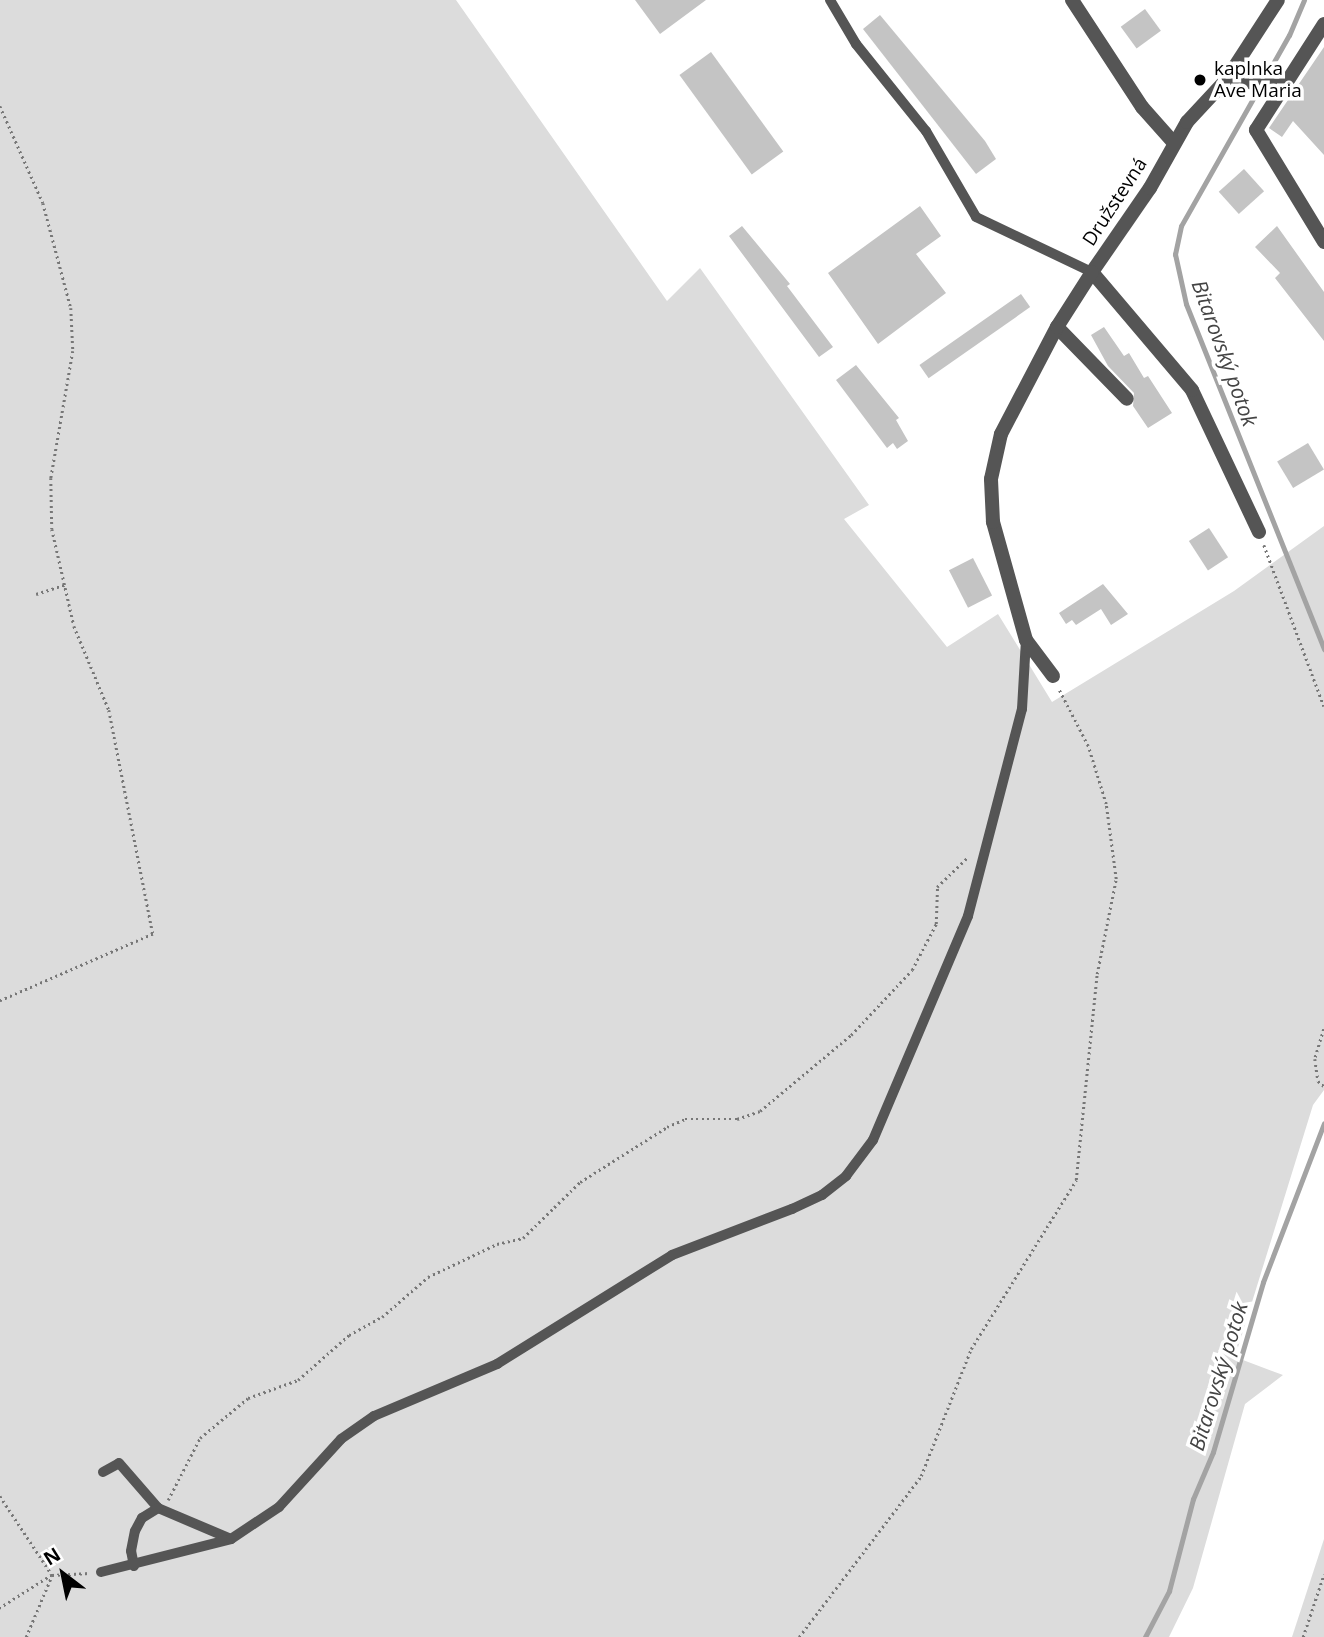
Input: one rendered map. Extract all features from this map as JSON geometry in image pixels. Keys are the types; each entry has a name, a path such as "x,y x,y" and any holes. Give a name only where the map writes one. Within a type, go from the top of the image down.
{"street":[{"path":"1072,0 1142,107 1174,143"},
{"name":"Družstevná","path":"1259,533 1192,390 1092,272 1174,143 1231,80 1278,0"},
{"path":"1324,24 1281,85 1256,130 1324,242"},
{"path":"1231,80 1281,85"},
{"path":"1053,676 1027,639 993,522 991,480 1000,435 1056,327 1092,272"},
{"path":"1056,327 1127,399"}],"lane":[{"path":"830,0 856,44 926,131 976,217 1092,272"},
{"path":"101,1572 134,1566 232,1539 279,1507 341,1439 374,1416 497,1364 672,1255 792,1209 822,1195 846,1176 873,1140 929,1016 968,916 1022,709 1027,639"},
{"path":"103,1472 119,1463 158,1508 232,1539"},
{"path":"134,1566 131,1551 135,1531 142,1518 158,1508"}],"path":[{"path":"0,106 43,203 71,307 73,351 51,478 51,530 74,626 108,710 153,934 0,1001"},
{"path":"1259,533 1324,706"},
{"path":"36,594 66,584"},
{"path":"799,1637 921,1476 971,1349 1076,1180 1097,974 1116,879 1106,804 1088,746 1053,676"},
{"path":"158,1508 169,1499 200,1438 248,1398 298,1380 349,1335 382,1317 428,1277 497,1244 523,1238 580,1182 667,1127 685,1119 737,1119 760,1111 851,1035 912,970 936,923 937,887 987,842"},
{"path":"1324,1029 1315,1059 1318,1081 1324,1086"},
{"path":"0,1496 52,1575"},
{"path":"0,1608 52,1575 101,1572"},
{"path":"1303,1637 1324,1574"},
{"path":"26,1637 52,1575"}],"shaded area":[{"path":"0,0 456,0 667,301 700,268 869,505 844,519 947,647 998,614 1052,702 1234,591 1324,526 1324,1090 1313,1105 1235,1357 1283,1375 1245,1404 1193,1588 1169,1637 0,1637"},
{"path":"1324,1539 1324,1637 1292,1637"}],"building":[{"path":"635,0 706,0 660,34"},
{"path":"1145,9 1161,31 1137,48 1121,27"},
{"path":"880,15 985,141 996,159 976,174 863,29"},
{"path":"1324,47 1324,155 1293,121 1282,137 1269,128"},
{"path":"711,52 783,152 752,174 679,75"},
{"path":"1244,169 1264,191 1239,214 1219,192"},
{"path":"920,206 941,236 916,254 946,293 878,344 828,273"},
{"path":"742,226 790,284 787,286 833,347 819,357 729,236"},
{"path":"1277,226 1324,292 1324,341 1275,278 1280,273 1255,247"},
{"path":"1021,294 1030,307 929,378 919,365"},
{"path":"1104,327 1124,356 1129,353 1144,378 1148,376 1172,413 1148,428 1133,406 1134,393 1108,366 1091,335"},
{"path":"856,365 899,418 896,420 908,441 897,449 893,443 887,448 836,380"},
{"path":"1308,443 1324,470 1293,488 1277,462"},
{"path":"1209,528 1228,557 1208,570 1189,541"},
{"path":"973,558 992,595 968,608 949,570"},
{"path":"1103,584 1128,614 1111,625 1101,609 1076,625 1072,620 1066,624 1059,613"}],"waterway":[{"name":"Bitarovský potok","path":"1304,0 1289,35 1181,226 1175,254 1186,304 1324,649"},
{"name":"Bitarovský potok","path":"1145,1637 1169,1591 1193,1499 1213,1452 1263,1282 1324,1123"}],"place":[{"name":"kaplnka Ave Maria","path":"1200,80"}]}
